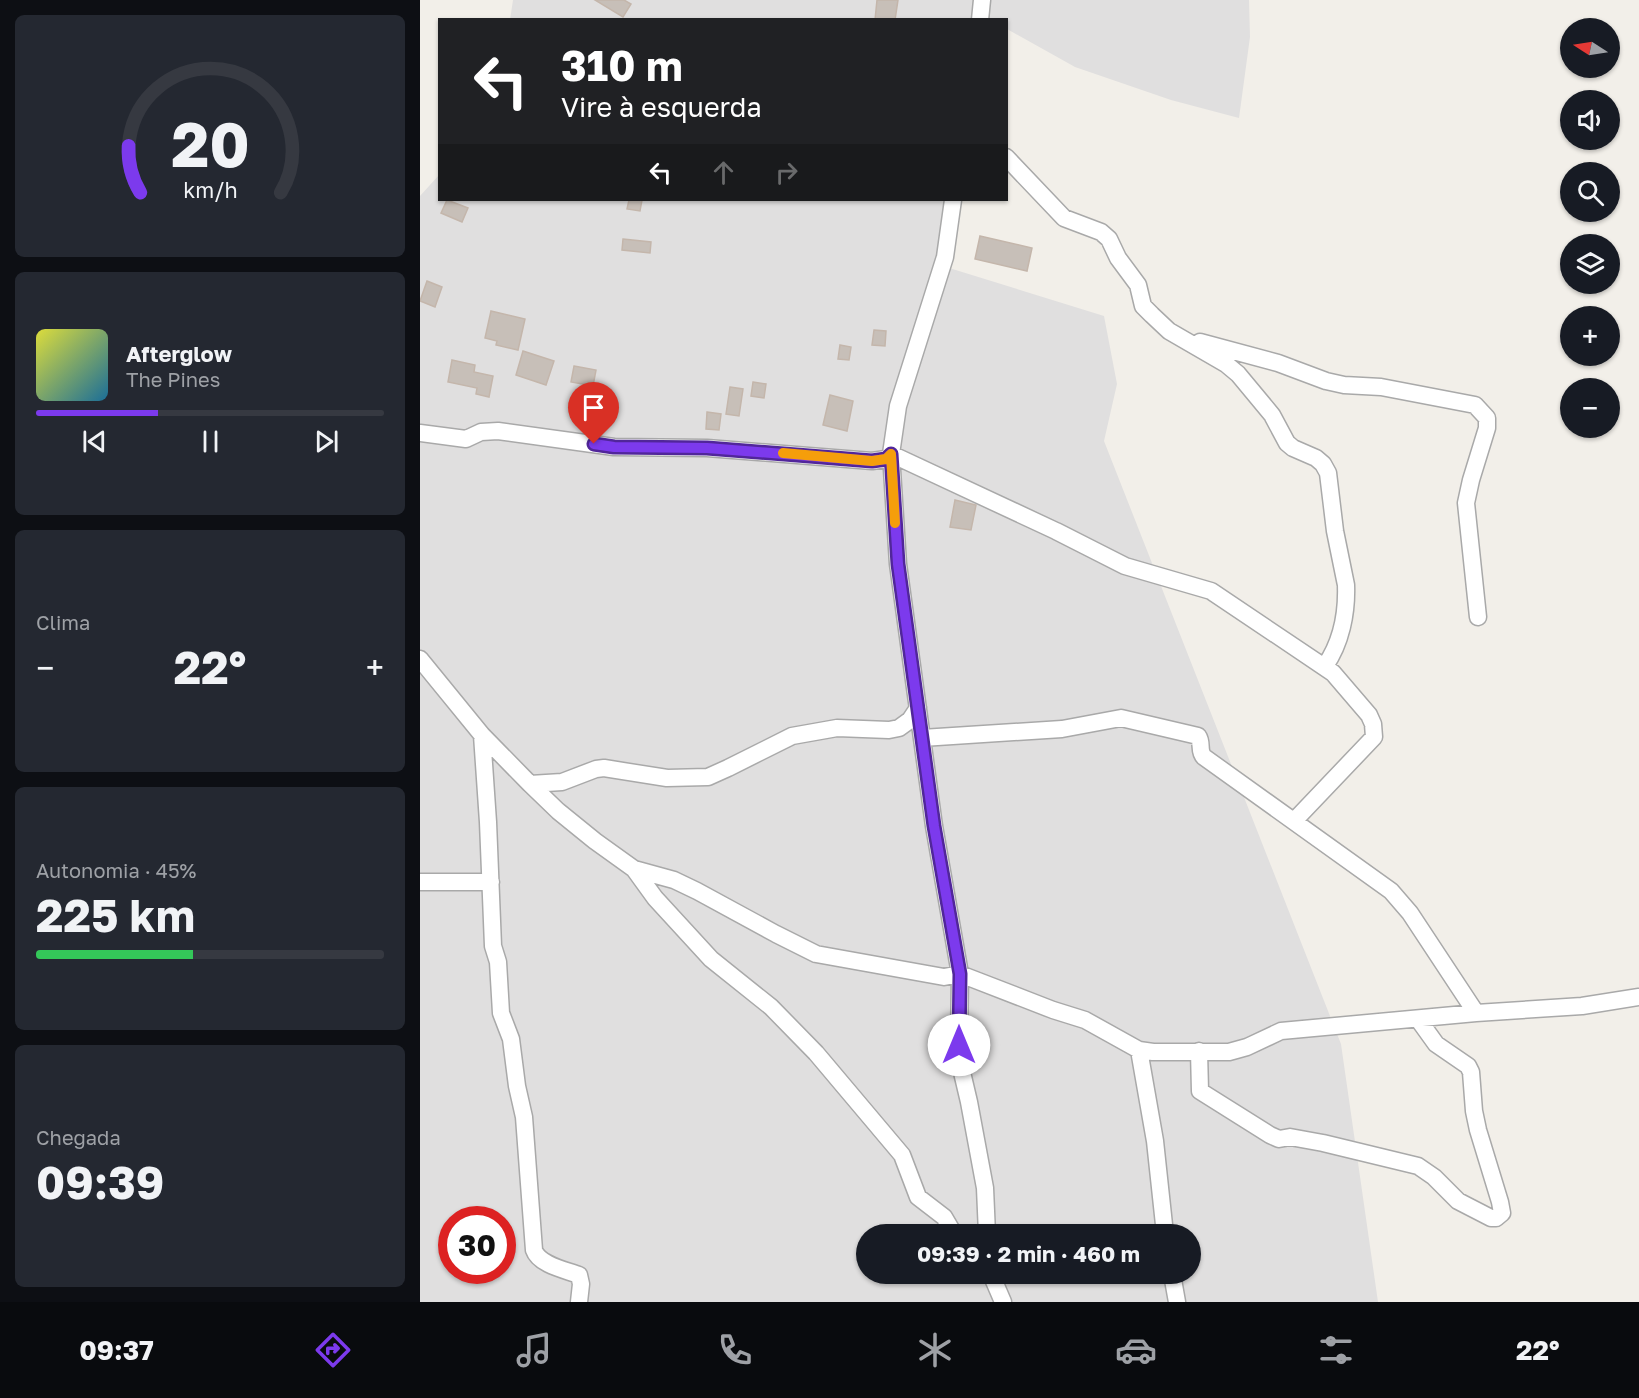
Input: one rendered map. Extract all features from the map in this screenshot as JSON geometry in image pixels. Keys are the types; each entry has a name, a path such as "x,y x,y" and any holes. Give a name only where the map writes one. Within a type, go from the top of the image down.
{"street":[{"path":"980,18 982,0"},
{"path":"1008,159 1064,218 1101,231 1138,285 1143,306 1177,336 1226,364 1238,374 1272,415 1287,443 1323,464 1328,473 1333,521 1346,585 1346,600 1337,644 1325,666"},
{"path":"953,201 945,257 898,406 891,454 898,564 934,826 960,974 961,1068 985,1188 987,1224"},
{"path":"1177,336 1278,363 1326,381 1344,385 1381,387 1475,405 1482,411 1487,418 1487,428 1466,503 1478,617"},
{"path":"420,433 466,439 481,432 498,431 614,447 707,448 872,461 886,459 891,454"},
{"path":"891,454 1125,566 1211,591 1325,666 1369,715 1373,724 1374,737 1294,821"},
{"path":"420,659 482,735 530,784 580,829 634,869 655,898 711,959 771,1007 816,1053 902,1155 918,1197 944,1217 948,1224"},
{"path":"530,784 562,782 604,768 667,777 708,777 792,736 837,728 889,730 899,728 910,720 918,708"},
{"path":"922,738 1062,729 1121,718 1198,736 1200,751 1204,757 1391,891 1410,913 1476,1013"},
{"path":"482,735 493,945 498,962 501,1013 511,1039 517,1086 524,1117 534,1250 536,1256 542,1260 579,1275 581,1284 579,1302"},
{"path":"634,869 674,880 816,954 944,977 960,974 1085,1020 1139,1050 1229,1052 1281,1032 1476,1013 1582,1006 1639,997"},
{"path":"420,882 491,882"},
{"path":"1199,1052 1200,1091 1270,1135 1279,1139 1290,1137 1323,1143 1418,1167 1434,1177 1458,1201 1476,1212 1496,1218 1502,1213 1478,1130 1471,1072 1468,1066 1436,1044 1418,1019"},
{"path":"1139,1050 1155,1141 1163,1224"},
{"path":"995,1284 1003,1302"},
{"path":"1174,1284 1177,1302"}],"shaded area":[{"path":"513,0 1249,0 1250,37 1239,118 1171,100 1075,67 1008,30 1008,18 983,16 982,18 510,18"},
{"path":"438,176 438,201 956,201 946,267 1104,316 1117,384 1104,441 1341,1044 1378,1302 420,1302 420,196"}],"building":[{"path":"595,0 624,0 631,4 623,17"},
{"path":"877,0 898,0 895,18 875,18"},
{"path":"447,201 468,208 462,222 441,213"},
{"path":"629,201 642,201 640,211 627,209"},
{"path":"980,236 1032,248 1027,271 975,259"},
{"path":"623,239 651,242 650,253 622,250"},
{"path":"427,281 442,287 435,307 420,301"},
{"path":"491,311 525,319 518,350 496,345 497,341 485,338"},
{"path":"874,330 886,331 885,346 872,345"},
{"path":"840,345 851,347 849,360 838,359"},
{"path":"523,351 554,361 546,385 516,375"},
{"path":"452,360 475,365 474,372 493,376 489,397 476,394 477,388 448,382"},
{"path":"574,366 596,370 593,386 571,382"},
{"path":"753,382 766,384 764,398 751,396"},
{"path":"730,387 743,389 739,416 726,414"},
{"path":"830,395 853,401 847,431 823,425"},
{"path":"707,412 721,414 719,430 706,429"},
{"path":"955,500 976,505 971,530 950,527"}],"slow traffic":[{"path":"783,453 872,461 886,459 891,454 895,523"}],"route":[{"path":"594,444 614,447 707,448 872,461 886,459 891,454 898,564 934,826 960,974 959,1045"}]}
